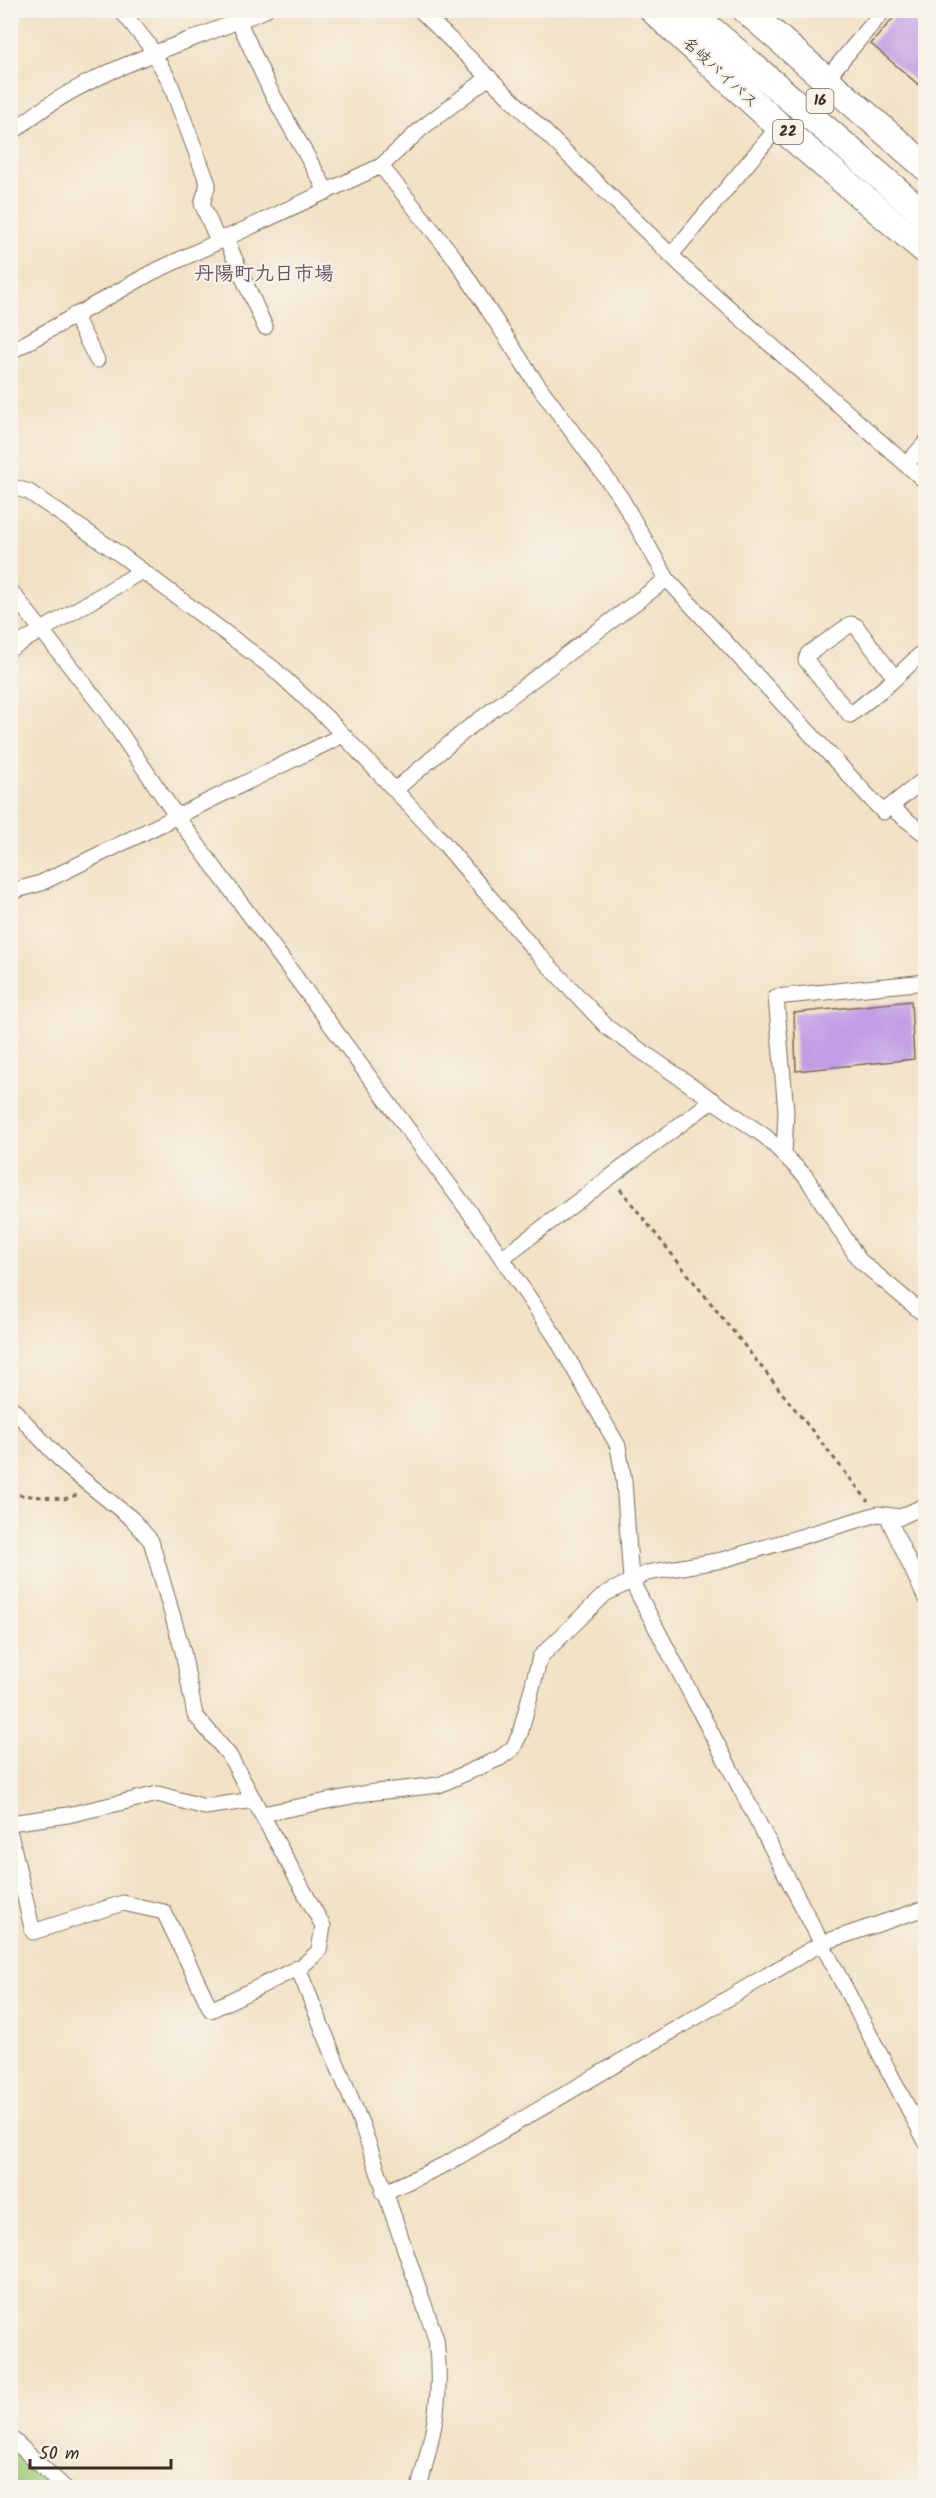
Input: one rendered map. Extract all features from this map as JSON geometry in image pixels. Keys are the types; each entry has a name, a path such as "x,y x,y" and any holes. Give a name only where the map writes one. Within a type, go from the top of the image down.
{"highway":[{"name":"名岐バイパス","path":"653,10 779,126 926,251"},
{"name":"16","path":"671,10 926,236"},
{"path":"688,10 926,216"},
{"name":"16","path":"715,10 926,192"},
{"path":"747,10 926,167"}],"street":[{"path":"121,10 148,44 169,80 208,184 202,204 265,327"},
{"path":"10,135 37,111 97,79 265,10"},
{"path":"420,10 670,255 926,482"},
{"path":"826,79 884,10"},
{"path":"239,22 270,90 327,192"},
{"path":"10,352 74,315 221,239 381,166 422,128 489,77"},
{"path":"670,255 779,126"},
{"path":"381,166 454,257 532,377 621,498 668,579 883,812 926,778"},
{"path":"74,315 98,360"},
{"path":"906,465 926,442"},
{"path":"10,486 29,492 142,571 274,669 343,735 436,834 537,953 608,1028 766,1137 806,1177 859,1260 924,1313"},
{"path":"10,649 142,571"},
{"path":"395,790 467,729 668,579"},
{"path":"10,590 106,712 177,817 502,1258 555,1336 618,1446 624,1481 631,1580 926,2142"},
{"path":"895,678 856,626 851,624 808,654 806,660 850,715 895,678 926,649"},
{"path":"10,892 41,883 343,735"},
{"path":"891,807 926,835"},
{"path":"784,1154 786,1112 776,997 926,982"},
{"path":"502,1258 713,1100"},
{"path":"10,1406 67,1467 132,1519 151,1541 183,1652 195,1715 229,1755 323,1926 319,1951 298,1968 211,2010 164,1912 123,1903 33,1932 10,1834"},
{"path":"926,1505 891,1522 926,1599"},
{"path":"262,1814 367,1793 439,1785 501,1758 513,1748 520,1734 540,1658 605,1594 631,1580 668,1568 722,1560 878,1514 900,1517"},
{"path":"10,1823 68,1815 158,1794 205,1808 254,1800"},
{"path":"383,2193 448,2163 822,1943 926,1908"},
{"path":"298,1968 363,2128 383,2193 423,2296 436,2339 440,2370 439,2407 419,2487"},
{"path":"10,2437 65,2487"}],"path":[{"path":"610,1177 878,1514"},
{"path":"10,1494 64,1499 96,1490"}],"green space":[{"path":"10,2445 56,2487 21,2487 11,2478"}],"building":[{"path":"900,10 926,10 926,91 871,44"},
{"path":"911,1001 914,1059 796,1071 794,1013"}],"district":[{"name":"丹陽町九日市場","path":"264,275"}]}
